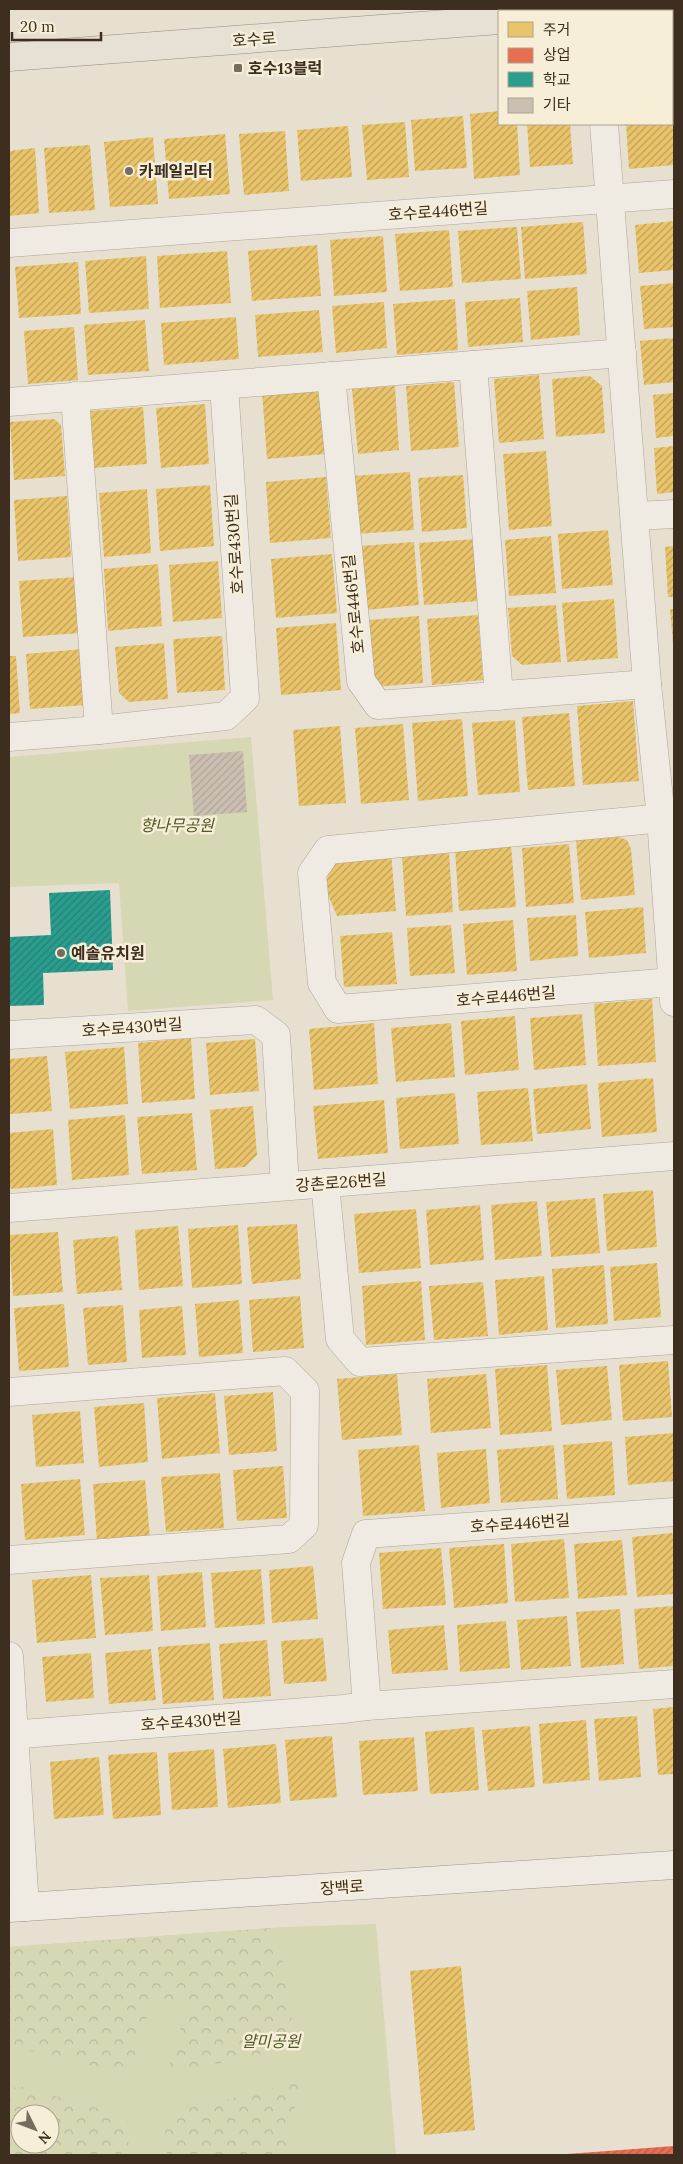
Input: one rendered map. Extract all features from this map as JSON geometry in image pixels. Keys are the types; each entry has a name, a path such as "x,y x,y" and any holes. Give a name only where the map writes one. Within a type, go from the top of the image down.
{"main road":[{"path":"640,10 657,9"},
{"name":"호수로","path":"9,57 498,20"}],"street":[{"name":"호수로446번길","path":"604,125 647,684 667,817 674,992 338,1009 322,983 312,873 328,850 667,817"},
{"name":"호수로446번길","path":"9,243 674,194"},
{"path":"9,402 622,353"},
{"path":"473,365 499,696"},
{"name":"호수로446번길","path":"331,376 360,681 378,705 647,684"},
{"name":"호수로430번길","path":"9,737 98,730 226,716 245,698 224,385"},
{"path":"75,396 98,730"},
{"path":"634,516 674,514"},
{"name":"호수로430번길","path":"9,1035 256,1020 276,1035 285,1186"},
{"name":"강촌로26번길","path":"9,1208 674,1156"},
{"path":"324,1183 340,1339 360,1362 674,1340"},
{"path":"9,1392 285,1372 305,1391 304,1525 288,1539 9,1560"},
{"name":"호수로446번길","path":"367,1706 356,1563 366,1534 674,1512"},
{"path":"9,1656 17,1908"},
{"path":"367,1706 674,1684"},
{"name":"호수로430번길","path":"11,1735 343,1710 367,1706"},
{"name":"장백로","path":"17,1908 674,1865"}],"green space":[{"name":"향나무공원","path":"251,737 273,1000 128,1011 119,883 9,887 9,757"},
{"name":"얄미공원","path":"376,1924 396,2155 9,2155 9,1947 284,1927"},
{"path":"270,1928 283,1963 296,2046 167,2075 187,2006 153,1997 129,2074 26,2050 9,2052 9,1947"},
{"path":"300,2082 287,2137 286,2155 167,2155 164,2114"},
{"path":"24,2087 127,2117 129,2155 11,2155 60,2154 60,2104 10,2104 10,2150 9,2088"}],"building: 주거":[{"path":"673,102 674,165 629,169 626,125 673,125"},
{"path":"498,111 498,125 517,125 520,175 474,179 470,114"},
{"path":"463,116 467,168 415,171 411,120"},
{"path":"405,122 409,177 367,180 362,125"},
{"path":"527,125 570,125 573,164 530,167"},
{"path":"348,126 352,177 301,181 297,130"},
{"path":"285,131 289,191 244,195 239,134"},
{"path":"225,134 230,194 169,199 164,139"},
{"path":"153,137 158,204 110,207 104,142"},
{"path":"90,145 95,210 49,213 44,148"},
{"path":"35,148 39,213 9,216 9,151"},
{"path":"674,221 674,270 639,273 635,225"},
{"path":"583,222 587,274 525,279 521,227"},
{"path":"517,227 521,279 462,283 458,231"},
{"path":"449,230 453,287 400,291 395,234"},
{"path":"383,236 387,292 334,296 330,240"},
{"path":"317,245 321,296 252,301 248,251"},
{"path":"227,251 231,303 160,308 157,256"},
{"path":"146,256 149,309 89,313 85,261"},
{"path":"78,262 81,314 19,318 15,267"},
{"path":"674,283 674,327 644,329 640,286"},
{"path":"577,287 580,335 531,340 527,291"},
{"path":"520,298 523,342 468,347 465,302"},
{"path":"455,299 458,350 397,355 393,304"},
{"path":"384,302 387,348 336,353 332,306"},
{"path":"319,310 323,352 258,357 255,315"},
{"path":"236,317 239,359 164,365 161,323"},
{"path":"145,320 149,371 88,375 84,325"},
{"path":"74,327 78,380 28,384 24,331"},
{"path":"674,338 674,382 644,385 640,341"},
{"path":"539,375 544,439 499,443 494,379"},
{"path":"590,376 602,386 605,433 556,437 552,379"},
{"path":"454,382 459,447 411,451 406,386"},
{"path":"395,386 399,450 358,454 352,389"},
{"path":"321,387 326,454 267,459 262,392"},
{"path":"674,393 674,436 656,438 653,395"},
{"path":"205,404 209,464 161,468 156,408"},
{"path":"143,407 147,464 94,468 89,411"},
{"path":"54,419 61,425 65,476 14,480 10,422"},
{"path":"674,446 674,492 657,494 654,448"},
{"path":"546,451 552,526 509,530 503,454"},
{"path":"410,472 414,530 356,534 352,476"},
{"path":"463,475 467,528 422,532 418,478"},
{"path":"326,477 331,538 270,543 266,482"},
{"path":"210,485 214,546 160,551 156,489"},
{"path":"147,489 151,553 104,557 99,493"},
{"path":"67,496 71,557 18,561 14,500"},
{"path":"608,530 613,585 562,589 558,534"},
{"path":"551,536 556,593 509,596 505,540"},
{"path":"475,539 480,601 424,605 419,543"},
{"path":"414,542 419,605 365,610 360,546"},
{"path":"674,546 674,597 668,597 665,547"},
{"path":"332,554 337,613 276,618 271,559"},
{"path":"218,561 222,618 173,622 169,565"},
{"path":"158,564 162,626 108,631 104,569"},
{"path":"77,577 81,633 23,637 19,581"},
{"path":"614,599 618,658 567,662 562,603"},
{"path":"556,605 561,662 522,665 512,656 508,608"},
{"path":"670,609 674,609 674,644 673,644"},
{"path":"478,615 483,680 432,685 427,619"},
{"path":"419,616 423,683 374,687 369,620"},
{"path":"336,623 341,690 281,695 276,628"},
{"path":"222,636 225,690 177,693 173,639"},
{"path":"164,643 168,699 129,702 119,693 115,647"},
{"path":"83,649 87,705 30,709 26,654"},
{"path":"9,656 16,656 20,713 9,714"},
{"path":"633,701 639,781 583,785 577,706"},
{"path":"569,713 575,786 528,790 522,717"},
{"path":"462,719 468,796 418,801 412,723"},
{"path":"515,720 520,792 478,795 472,723"},
{"path":"403,724 409,800 361,804 355,728"},
{"path":"340,726 346,803 299,806 293,730"},
{"path":"619,837 627,840 631,849 635,895 581,900 576,840"},
{"path":"511,844 516,907 459,911 455,849"},
{"path":"569,844 574,903 526,907 522,848"},
{"path":"391,852 396,911 337,916 325,888 332,857"},
{"path":"449,853 453,912 406,916 402,857"},
{"path":"643,907 646,953 589,958 585,912"},
{"path":"576,915 578,956 530,961 527,918"},
{"path":"513,920 517,971 467,975 463,924"},
{"path":"451,925 455,973 410,976 407,928"},
{"path":"392,932 397,984 344,987 340,936"},
{"path":"652,999 656,1062 598,1066 594,1004"},
{"path":"582,1014 586,1065 534,1070 530,1018"},
{"path":"515,1016 519,1070 465,1075 461,1021"},
{"path":"374,1023 378,1084 314,1090 309,1029"},
{"path":"451,1023 455,1077 396,1082 391,1028"},
{"path":"191,1038 195,1099 142,1103 138,1043"},
{"path":"255,1039 259,1091 210,1095 206,1043"},
{"path":"124,1047 128,1104 70,1109 65,1052"},
{"path":"47,1056 52,1111 9,1114 9,1059"},
{"path":"653,1078 657,1132 602,1137 598,1083"},
{"path":"587,1084 591,1129 537,1134 533,1089"},
{"path":"528,1088 533,1141 481,1145 477,1092"},
{"path":"455,1093 459,1144 400,1149 396,1098"},
{"path":"384,1100 388,1153 318,1159 313,1106"},
{"path":"253,1106 257,1155 245,1167 215,1169 210,1110"},
{"path":"192,1113 197,1170 142,1174 137,1117"},
{"path":"125,1115 129,1175 72,1180 68,1120"},
{"path":"53,1129 57,1185 12,1189 9,1187 9,1133"},
{"path":"653,1190 657,1247 607,1251 603,1194"},
{"path":"595,1198 600,1253 551,1257 546,1202"},
{"path":"537,1201 542,1256 495,1260 491,1205"},
{"path":"480,1205 484,1260 430,1265 426,1210"},
{"path":"416,1209 421,1268 359,1273 354,1214"},
{"path":"297,1224 301,1279 252,1284 247,1227"},
{"path":"238,1225 242,1284 192,1288 188,1229"},
{"path":"178,1226 183,1286 139,1290 135,1230"},
{"path":"58,1232 63,1292 13,1296 9,1235"},
{"path":"118,1236 122,1290 77,1294 73,1240"},
{"path":"657,1263 661,1317 614,1321 610,1267"},
{"path":"604,1265 608,1324 556,1328 552,1269"},
{"path":"544,1276 548,1330 499,1335 495,1280"},
{"path":"421,1281 425,1340 366,1345 362,1286"},
{"path":"483,1282 488,1336 434,1340 429,1286"},
{"path":"300,1296 304,1348 253,1352 249,1300"},
{"path":"239,1300 243,1353 199,1357 195,1304"},
{"path":"64,1304 69,1367 19,1371 14,1308"},
{"path":"123,1305 127,1362 88,1365 83,1308"},
{"path":"182,1306 186,1355 142,1358 139,1310"},
{"path":"668,1361 672,1417 623,1421 619,1365"},
{"path":"547,1365 552,1431 500,1435 495,1369"},
{"path":"607,1366 612,1420 561,1425 556,1370"},
{"path":"397,1374 402,1435 342,1440 337,1379"},
{"path":"486,1374 491,1428 431,1433 427,1379"},
{"path":"273,1392 277,1451 229,1455 224,1396"},
{"path":"215,1393 220,1453 162,1459 157,1398"},
{"path":"144,1403 148,1462 99,1467 94,1407"},
{"path":"80,1411 84,1463 36,1467 32,1415"},
{"path":"674,1433 674,1481 628,1485 625,1437"},
{"path":"612,1441 615,1495 567,1499 563,1445"},
{"path":"419,1445 425,1511 363,1516 358,1450"},
{"path":"554,1445 558,1499 501,1503 497,1450"},
{"path":"486,1449 490,1503 441,1508 437,1453"},
{"path":"283,1466 287,1518 237,1521 233,1470"},
{"path":"220,1473 224,1528 166,1532 161,1477"},
{"path":"80,1479 85,1535 25,1540 21,1484"},
{"path":"145,1480 150,1538 97,1542 93,1484"},
{"path":"672,1533 674,1535 674,1594 637,1597 632,1537"},
{"path":"564,1539 569,1598 515,1602 511,1544"},
{"path":"622,1540 627,1595 578,1599 574,1544"},
{"path":"504,1544 508,1603 454,1608 449,1548"},
{"path":"441,1548 446,1605 383,1609 379,1553"},
{"path":"313,1566 318,1619 272,1623 269,1570"},
{"path":"261,1569 265,1624 215,1628 211,1573"},
{"path":"202,1572 206,1627 161,1631 157,1576"},
{"path":"91,1575 96,1638 37,1643 32,1580"},
{"path":"149,1575 153,1631 105,1635 100,1578"},
{"path":"674,1606 674,1666 639,1669 634,1609"},
{"path":"620,1609 624,1664 581,1668 576,1612"},
{"path":"567,1616 571,1666 521,1670 517,1620"},
{"path":"506,1621 510,1668 460,1672 457,1625"},
{"path":"444,1625 448,1670 392,1674 388,1630"},
{"path":"323,1638 327,1681 284,1684 281,1641"},
{"path":"267,1640 271,1696 223,1699 219,1644"},
{"path":"210,1643 214,1700 163,1704 158,1647"},
{"path":"151,1649 156,1700 109,1704 105,1653"},
{"path":"91,1653 94,1698 46,1702 42,1657"},
{"path":"674,1707 674,1774 658,1775 653,1709"},
{"path":"637,1716 641,1777 599,1781 594,1719"},
{"path":"586,1720 590,1780 543,1784 539,1724"},
{"path":"530,1726 535,1787 488,1791 482,1730"},
{"path":"474,1727 479,1790 430,1794 425,1732"},
{"path":"332,1736 337,1797 290,1801 285,1740"},
{"path":"414,1737 418,1791 363,1795 359,1741"},
{"path":"276,1744 281,1803 228,1808 223,1749"},
{"path":"214,1749 218,1807 172,1810 168,1753"},
{"path":"157,1752 161,1815 113,1819 108,1755"},
{"path":"99,1757 104,1815 54,1819 50,1762"},
{"path":"461,1966 475,2130 424,2135 410,1971"}],"building: 상업":[{"path":"674,2146 674,2155 567,2155 567,2154"}],"building: 학교":[{"name":"예솔유치원","path":"110,890 113,970 43,973 44,1005 9,1006 9,937 51,935 49,893"}],"building: 기타":[{"path":"243,751 247,812 194,816 189,755"}],"place":[{"name":"호수13블럭","path":"238,68"},
{"name":"카페일리터","path":"129,171"},
{"name":"예솔유치원","path":"61,953"}]}
